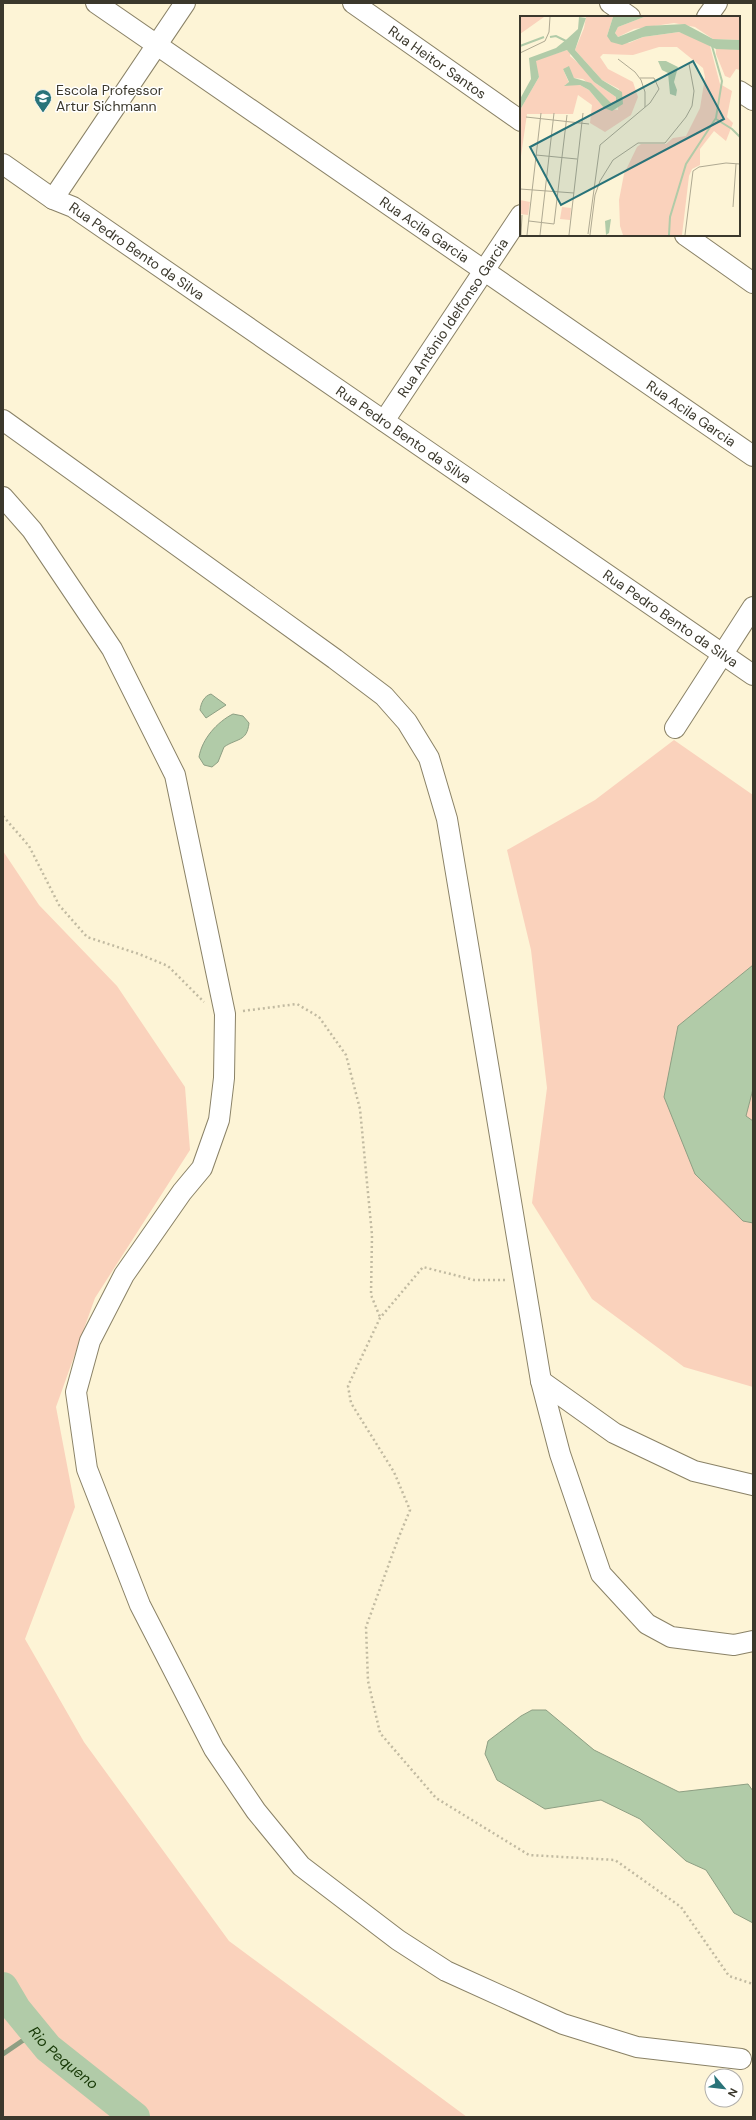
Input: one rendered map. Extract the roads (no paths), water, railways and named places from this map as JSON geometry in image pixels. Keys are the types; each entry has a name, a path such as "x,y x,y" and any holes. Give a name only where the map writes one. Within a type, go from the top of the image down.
{"street":[{"name":"Rua Acila Garcia","path":"96,3 753,456"},
{"path":"53,199 185,3"},
{"name":"Rua Heitor Santos","path":"353,3 520,120"},
{"path":"610,3 629,16"},
{"path":"708,16 717,3"},
{"path":"740,92 753,100"},
{"name":"Rua Pedro Bento da Silva","path":"3,164 53,199 73,207 753,675"},
{"name":"Rua Antônio Idelfonso Garcia","path":"384,421 520,217"},
{"path":"686,236 753,282"},
{"path":"3,420 384,696 407,722 428,758 447,819 541,1380 560,1454 601,1574 647,1624 671,1637 734,1645 753,1641"},
{"path":"3,497 32,530 112,649 175,776 225,1014 224,1078 219,1120 202,1168 182,1192 124,1275 90,1341 76,1392 87,1469 140,1605 214,1749 256,1811 301,1866 392,1935 446,1971 563,2024 637,2047 741,2060"},
{"path":"675,728 753,606"},
{"path":"541,1380 614,1434 694,1472 753,1485"}],"waterway":[{"name":"Rio Pequeno","path":"3,1987 16,2009 48,2048 135,2117"},
{"path":"3,2054 22,2041 37,2035"}],"place":[{"name":"Escola Professor Artur Sichmann","path":"43,113"}]}
